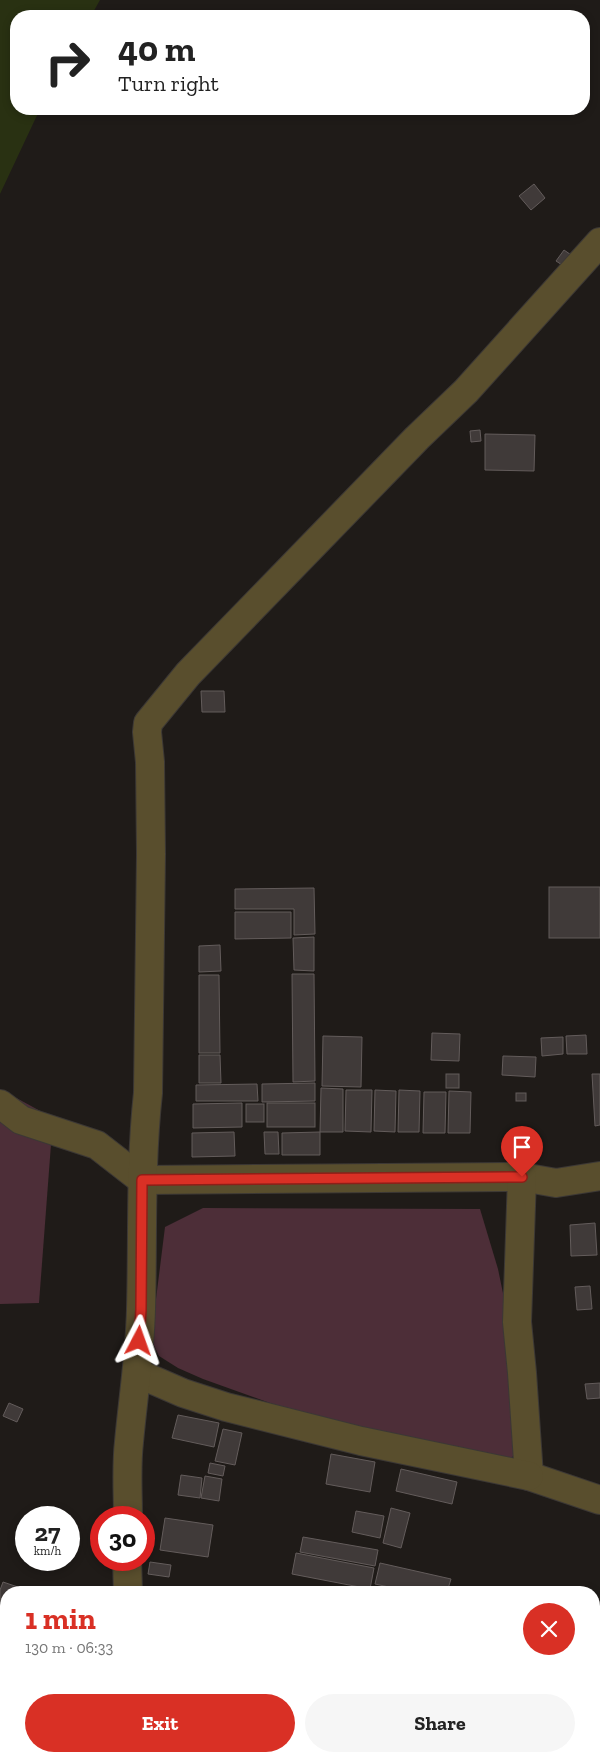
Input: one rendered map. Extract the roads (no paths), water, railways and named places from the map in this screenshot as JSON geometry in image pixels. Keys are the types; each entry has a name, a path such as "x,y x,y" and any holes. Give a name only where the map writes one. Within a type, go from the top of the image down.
{"street":[{"path":"128,1506 128,1442 137,1373 141,1310 142,1180 148,1094 151,854 150,762 147,732 150,719 188,674 466,390 600,242"},
{"path":"0,1104 21,1120 97,1145 142,1180 522,1177 556,1183 600,1176"},
{"path":"522,1177 517,1322 529,1476"},
{"path":"137,1373 183,1393 226,1407 361,1441 529,1476 600,1500"},
{"path":"127,1571 128,1586"}]}
